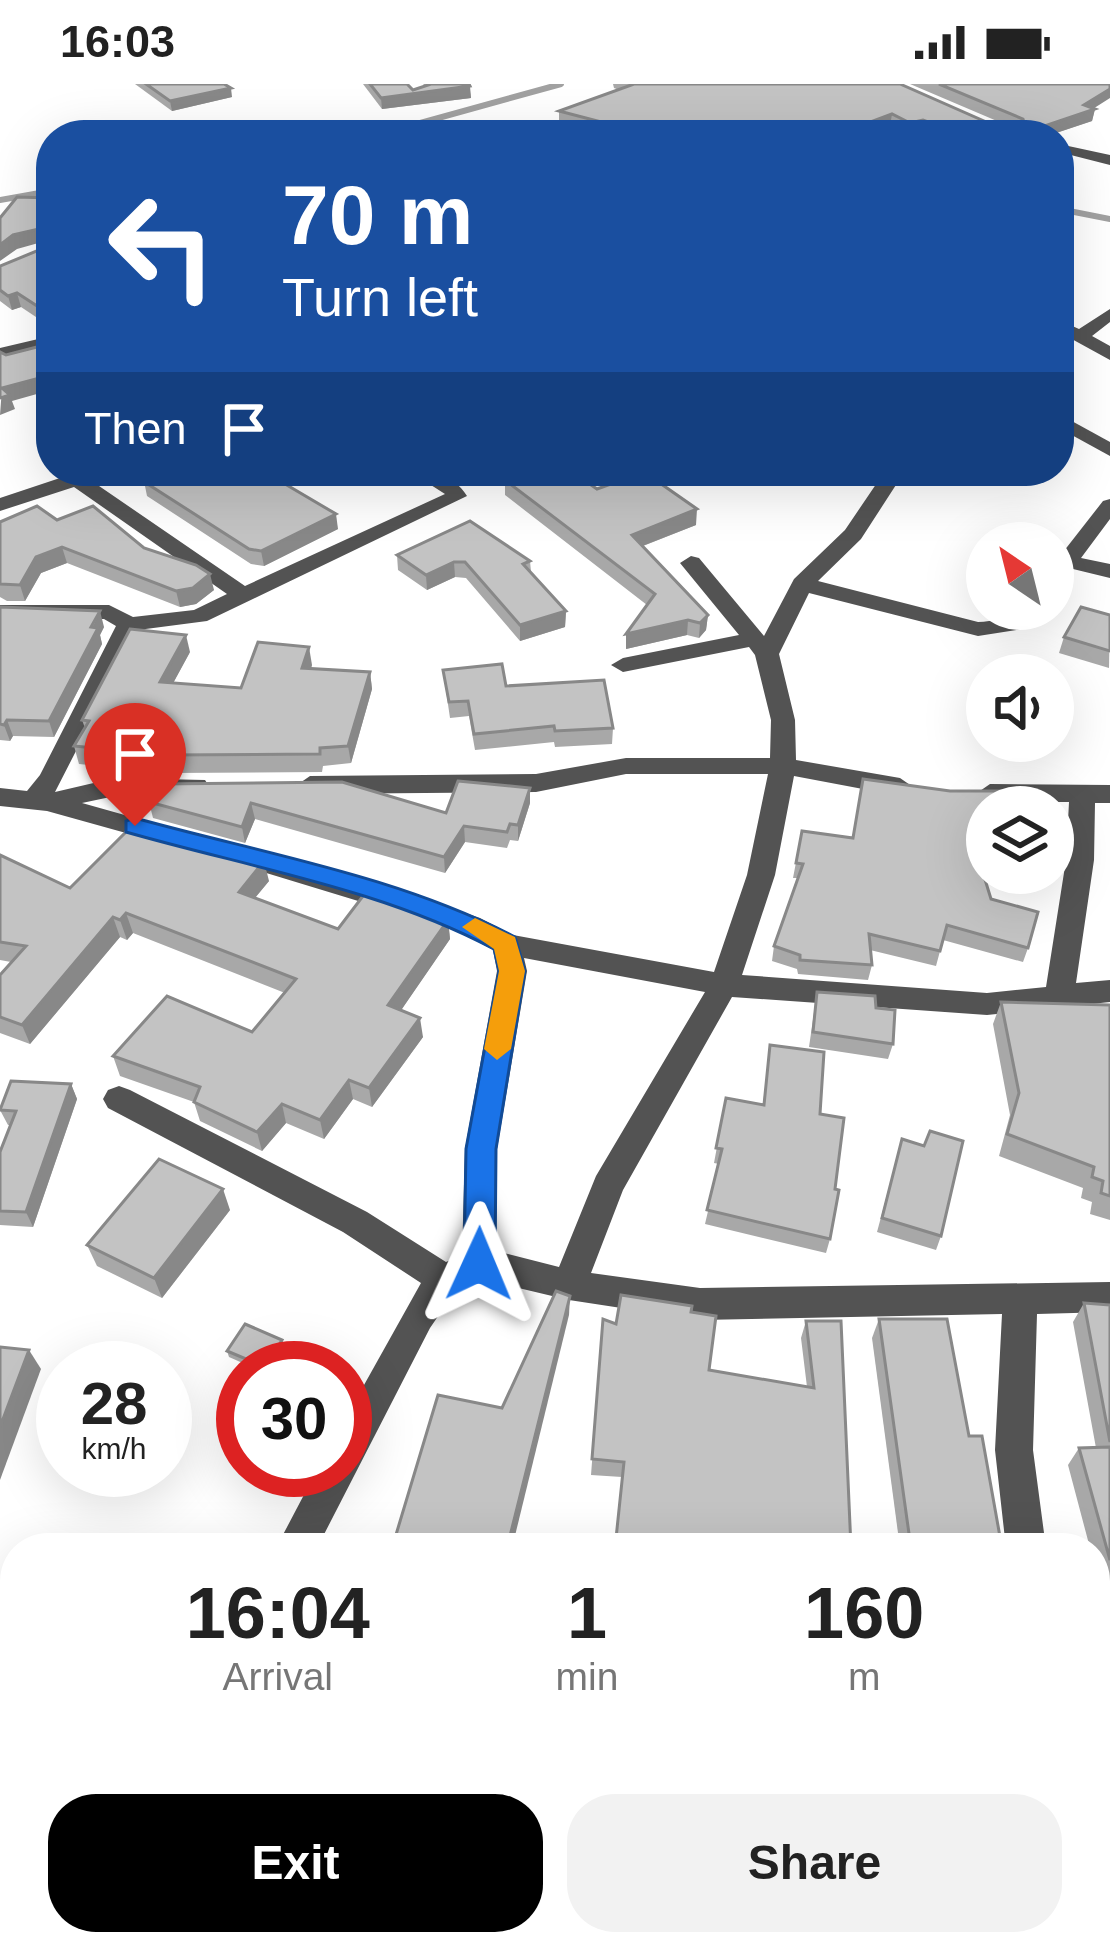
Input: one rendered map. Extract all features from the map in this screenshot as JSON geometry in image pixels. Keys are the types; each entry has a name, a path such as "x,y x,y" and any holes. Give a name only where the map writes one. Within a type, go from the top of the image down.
{"street":[{"path":"1074,150 1108,156"},
{"path":"1079,337 1110,314"},
{"path":"1074,334 1110,354"},
{"path":"0,354 36,345"},
{"path":"1074,429 1110,450"},
{"path":"0,505 53,486"},
{"path":"99,486 240,592"},
{"path":"0,612 109,612 129,624 199,616 240,592 280,579 457,496 448,486"},
{"path":"623,665 761,647 802,584 853,534 885,486"},
{"path":"1074,553 1110,505"},
{"path":"1074,562 1110,571"},
{"path":"569,1285 608,1186 724,985 761,875 783,766 783,720 761,647 691,563"},
{"path":"802,584 966,626"},
{"path":"40,801 129,624"},
{"path":"279,786 536,783 626,766 783,766 928,790"},
{"path":"40,801 115,787 232,786"},
{"path":"1059,996 1096,795"},
{"path":"0,797 40,801 386,896 470,925 506,944 724,985 987,1004 1110,992"},
{"path":"479,1264 481,1149 512,971 506,944"},
{"path":"119,1099 355,1222 444,1279"},
{"path":"372,1405 418,1317 444,1279 479,1264 508,1267 569,1285 700,1304 1110,1297"},
{"path":"1019,1298 1013,1450 1024,1533"},
{"path":"304,1533 323,1497"}],"building":[{"path":"146,84 224,84 231,88 170,101"},
{"path":"370,84 407,84 413,90 431,84 470,86 381,98"},
{"path":"634,84 900,84 982,120 904,120 892,114 876,120 594,120 559,111"},
{"path":"939,84 1110,84 1110,89 1084,105 1095,109 1062,120 1023,120"},
{"path":"17,197 36,198 36,230 13,235 0,245 0,218"},
{"path":"36,251 36,305 17,293 8,296 0,290 0,266"},
{"path":"36,347 36,379 2,388 10,395 0,398 0,352 6,355"},
{"path":"151,486 288,486 336,514 261,551 249,549"},
{"path":"513,486 664,486 697,509 632,535 708,615 700,623 688,620 626,634 655,594"},
{"path":"37,506 57,520 93,506 144,548 210,574 193,588 176,591 62,547 36,557 20,585 0,584 0,522"},
{"path":"470,521 530,561 523,564 566,611 520,625 465,562 426,575 397,555"},
{"path":"0,607 100,611 91,627 98,628 49,721 0,724"},
{"path":"1081,607 1110,615 1110,651 1064,637 1074,630"},
{"path":"130,629 186,635 160,682 241,688 258,642 309,647 302,668 370,672 348,746 320,748 320,754 165,755 74,746 89,721 82,720"},
{"path":"502,664 506,686 604,680 613,728 555,731 554,726 474,734 468,701 449,702 443,670"},
{"path":"863,779 966,791 966,894 989,894 991,899 1038,912 1028,948 947,925 940,951 869,934 872,965 800,960 800,955 774,946 803,864 796,863 802,831 853,838"},
{"path":"458,781 530,788 518,825 510,824 507,832 464,826 444,857 251,803 242,827 149,802 158,784 342,782 446,813"},
{"path":"135,823 264,861 239,892 338,929 366,892 448,920 388,1005 420,1018 369,1088 349,1080 320,1120 282,1104 257,1132 194,1102 200,1087 113,1056 167,996 252,1032 296,979 126,913 120,920 113,917 22,1025 0,1017 0,975 26,946 0,942 0,855 70,888"},
{"path":"817,992 875,996 876,1008 895,1010 893,1044 813,1032"},
{"path":"1001,1002 1110,1005 1110,1196 1101,1193 1103,1181 1092,1177 1094,1167 1007,1134 1019,1093"},
{"path":"770,1045 824,1052 820,1114 844,1118 830,1239 707,1210 722,1149 716,1148 726,1098 764,1105"},
{"path":"11,1081 71,1084 26,1212 0,1211 0,1152 16,1111 0,1110"},
{"path":"930,1131 963,1141 941,1236 882,1218 902,1139 924,1146"},
{"path":"159,1159 223,1189 154,1278 87,1245"},
{"path":"556,1291 570,1296 511,1533 397,1533 438,1395 502,1408"},
{"path":"621,1295 692,1306 691,1312 716,1316 709,1370 814,1388 806,1321 841,1321 850,1533 617,1533 624,1462 592,1459 603,1319 616,1324"},
{"path":"1084,1303 1110,1305 1110,1442"},
{"path":"879,1319 947,1319 969,1436 982,1436 999,1533 909,1533"},
{"path":"245,1324 282,1340 281,1341 234,1341"},
{"path":"0,1347 29,1350 0,1427"},
{"path":"1110,1447 1110,1533 1103,1533 1079,1448"}],"waterway":[{"path":"431,120 561,84"},
{"path":"0,200 36,194"},
{"path":"1074,212 1110,219"}],"slow traffic":[{"path":"475,927 506,944 512,971 497,1049"}],"route":[{"path":"135,826 386,896 470,925 506,944 512,971 481,1149 479,1264"}]}
